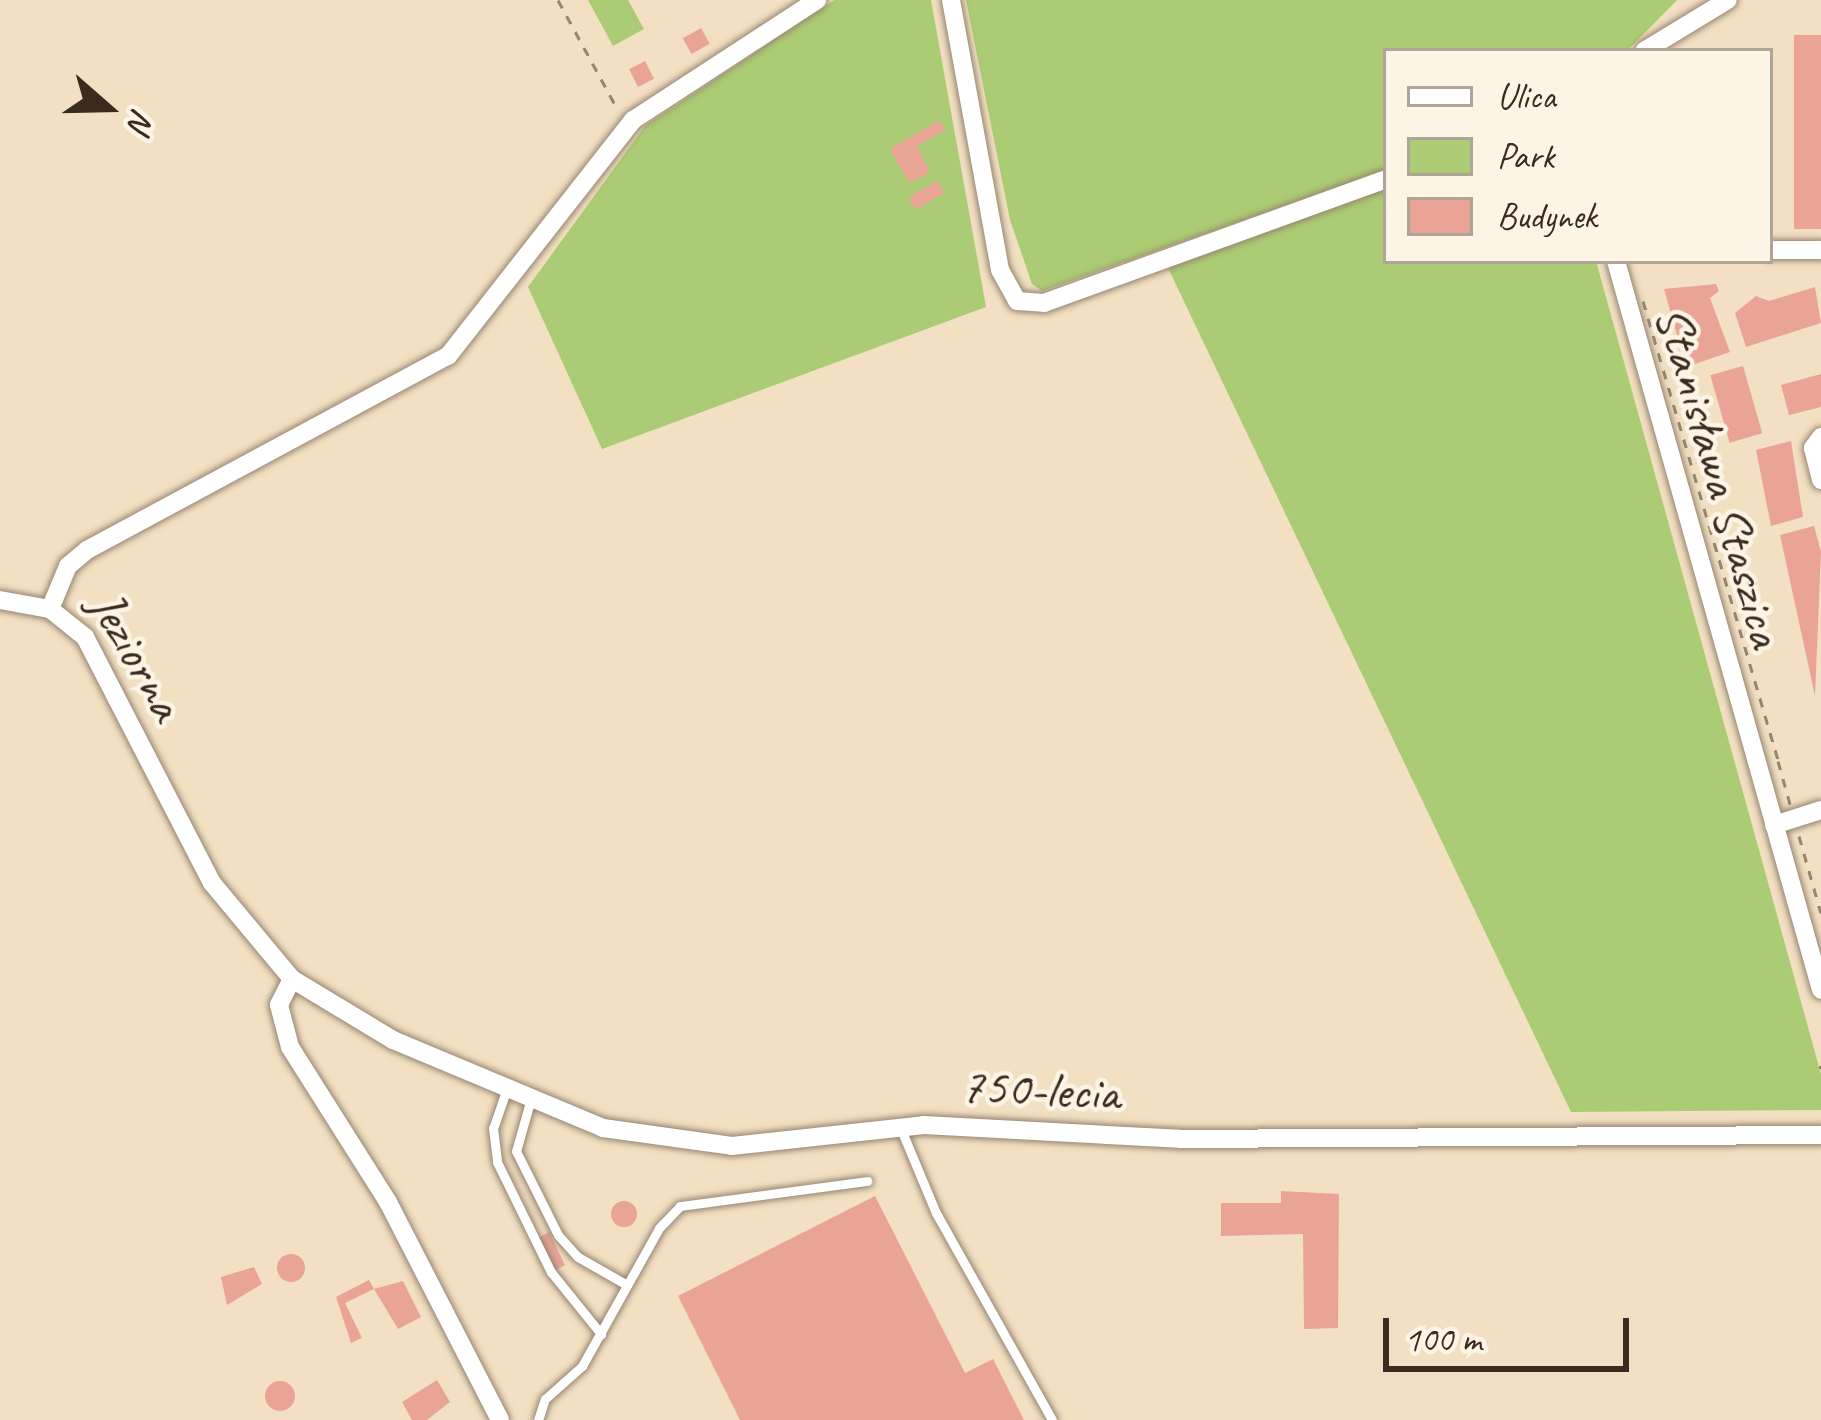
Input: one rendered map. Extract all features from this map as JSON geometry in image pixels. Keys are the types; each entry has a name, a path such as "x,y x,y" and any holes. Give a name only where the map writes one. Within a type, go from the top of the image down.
{"street":[{"name":"Jeziorna","path":"292,979 223,901 90,644 50,609 68,566 88,550 448,356 632,120 817,0"},
{"path":"951,0 1002,279 1017,301 1044,303 1383,180"},
{"path":"1649,48 1728,0"},
{"path":"1773,250 1821,250"},
{"name":"Stanisława Staszica","path":"1617,264 1821,990"},
{"path":"1821,436 1813,448 1821,481"},
{"path":"0,600 50,609"},
{"path":"1774,825 1821,811"},
{"path":"292,979 279,1005 290,1047 388,1202 500,1420"},
{"name":"750-lecia","path":"292,979 358,1023 530,1102 621,1133 699,1144 793,1142 901,1127 1180,1139 1821,1135"}],"lane":[{"path":"506,1091 492,1139 501,1173 551,1273 601,1334"},
{"path":"530,1102 516,1151 558,1235 578,1257 627,1285"},
{"path":"901,1127 928,1197 1052,1420"},
{"path":"538,1420 545,1399 577,1372 669,1215 692,1200 867,1180"}],"path":[{"path":"558,0 605,96 632,120"},
{"path":"1636,302 1648,300 1778,761"}],"green space":[{"path":"588,0 628,0 644,29 613,46"},
{"path":"834,0 931,0 986,307 602,449 528,287 645,126"},
{"path":"966,0 1677,0 1630,48 1383,48 1383,171 1042,291 1032,284 1010,220"},
{"path":"1383,189 1383,264 1597,264 1821,1074 1821,1110 1571,1112 1168,268"}],"building":[{"path":"701,28 710,44 691,54 683,38"},
{"path":"1794,35 1821,35 1821,229 1794,229"},
{"path":"645,61 654,79 638,87 629,69"},
{"path":"940,120 945,130 917,146 930,172 909,183 890,149"},
{"path":"937,181 944,193 915,210 908,198"},
{"path":"1716,284 1719,291 1710,298 1730,352 1686,367 1664,289"},
{"path":"1815,287 1821,323 1746,347 1735,313 1756,296 1769,301"},
{"path":"1743,366 1762,433 1730,443 1710,375"},
{"path":"1821,374 1821,407 1789,415 1781,385"},
{"path":"1791,441 1803,517 1771,526 1756,450"},
{"path":"1814,526 1821,552 1815,696 1780,535"},
{"path":"1281,1191 1339,1194 1338,1328 1304,1329 1303,1234 1221,1236 1221,1203 1281,1203"},
{"path":"875,1196 965,1373 993,1359 1024,1420 740,1420 678,1296"},
{"path":"624,1201 634,1204 634,1224 624,1227 614,1224 611,1214 614,1204"},
{"path":"549,1232 565,1265 556,1270 538,1238"},
{"path":"291,1254 301,1258 305,1268 301,1278 291,1282 281,1278 277,1268 281,1258"},
{"path":"254,1267 262,1284 227,1305 221,1277"},
{"path":"369,1280 374,1289 345,1303 362,1338 351,1343 336,1297"},
{"path":"403,1281 421,1317 398,1329 374,1289"},
{"path":"437,1380 450,1402 427,1420 412,1420 402,1402"},
{"path":"280,1381 291,1385 295,1396 291,1407 280,1411 269,1407 265,1396 269,1385"}]}
